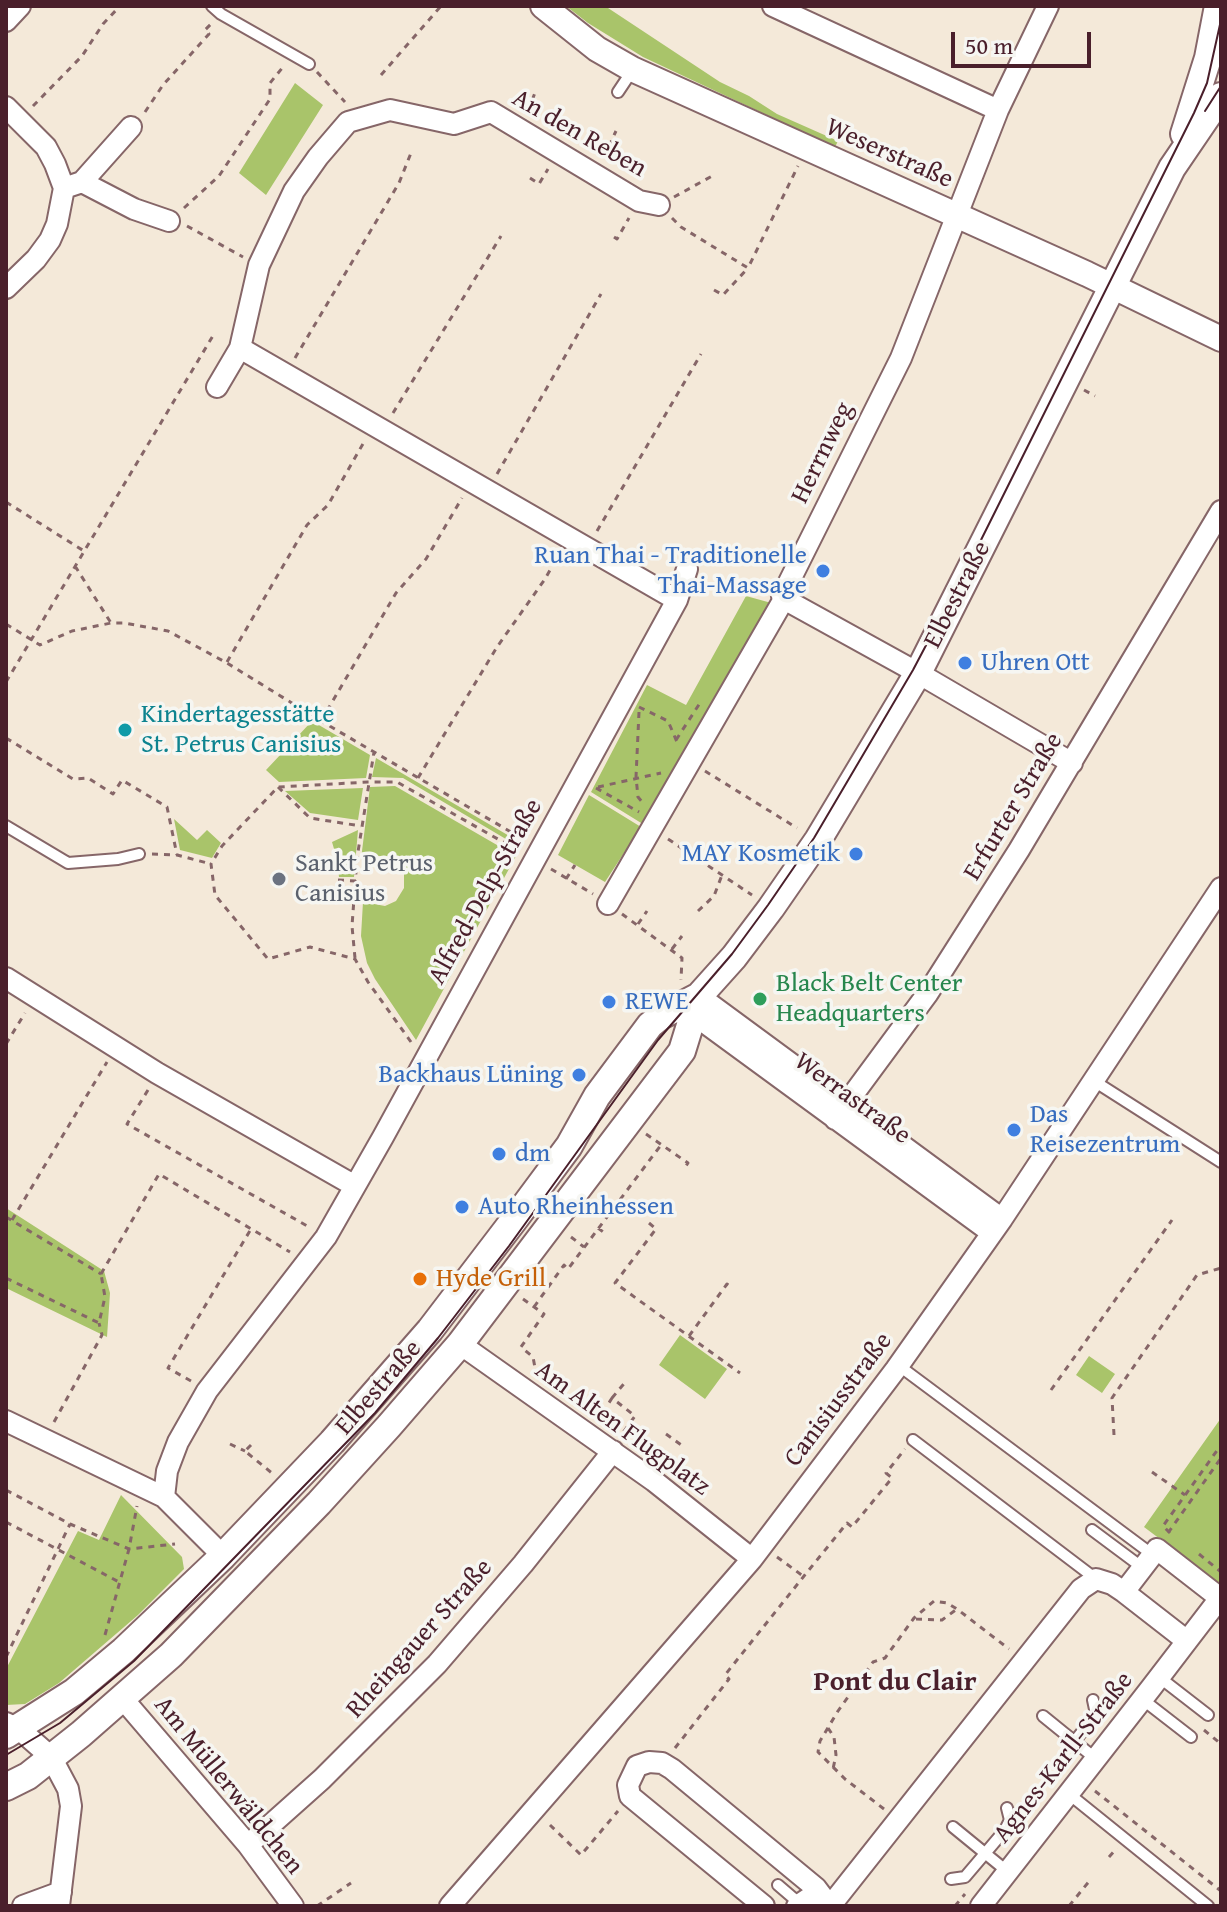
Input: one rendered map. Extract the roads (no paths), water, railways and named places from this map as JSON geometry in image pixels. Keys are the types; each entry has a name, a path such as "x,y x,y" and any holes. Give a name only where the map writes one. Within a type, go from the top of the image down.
{"main road":[{"name":"Elbestraße","path":"23,1737 123,1699 171,1655 319,1503 460,1344 682,1051 692,1005 734,957 818,840 918,673 1172,168 1202,82 1218,24"},
{"name":"Elbestraße","path":"1172,168 1221,96"},
{"name":"Elbestraße","path":"23,1737 94,1676 223,1556 332,1442 421,1340 569,1146 597,1096 650,1025 661,1016 692,1005"},
{"path":"6,1787 28,1776 23,1737"}],"street":[{"path":"6,21 20,6"},
{"name":"Weserstraße","path":"543,6 597,49 632,69 1113,286 1221,339"},
{"path":"773,6 998,110"},
{"name":"Herrnweg","path":"608,904 783,598 901,358 998,110 1048,6"},
{"name":"An den Reben","path":"217,387 240,348 259,265 288,203 318,157 348,122 390,110 454,124 491,112 649,203"},
{"path":"13,113 73,185 169,221"},
{"path":"6,288 36,259 50,240 73,185 131,127"},
{"path":"240,348 677,600"},
{"name":"Erfurter Straße","path":"840,1112 928,993 1072,763 1221,511"},
{"name":"Alfred-Delp-Straße","path":"156,1493 178,1442 207,1391 326,1237 587,783 632,701 677,600 691,576"},
{"path":"783,598 1072,763"},
{"name":"Canisiusstraße","path":"450,1906 752,1559 898,1365 997,1226 1221,888"},
{"path":"6,978 115,1048 355,1186"},
{"name":"Werrastraße","path":"692,1005 997,1226"},
{"name":"Am Alten Flugplatz","path":"460,1344 612,1451 752,1559"},
{"path":"6,1421 156,1493 223,1556"},
{"name":"Rheingauer Straße","path":"248,1845 322,1779 437,1664 612,1451"},
{"path":"1124,1592 1151,1557"},
{"name":"Agnes-Karll-Straße","path":"981,1906 1220,1598 1151,1557"},
{"path":"829,1903 1081,1589 1096,1579 1112,1584 1187,1641"},
{"name":"Am Müllerwäldchen","path":"123,1699 248,1845 293,1906"},
{"path":"23,1737 71,1797 60,1899 23,1906"},
{"path":"764,1906 630,1796 628,1785 637,1766 649,1762 662,1763 816,1888 829,1903"},
{"path":"798,1905 814,1897 829,1903"}],"lane":[{"path":"212,6 309,64"},
{"path":"618,92 632,69"},
{"path":"6,826 68,863 139,854"},
{"path":"1094,1081 1221,1162"},
{"path":"898,1365 1151,1557"},
{"path":"913,1440 1096,1579"},
{"path":"1092,1530 1151,1557"},
{"path":"1159,1677 1208,1715"},
{"path":"1142,1699 1191,1737"},
{"path":"1074,1742 1096,1714 1093,1700"},
{"path":"1043,1716 1096,1759"},
{"path":"1069,1794 1208,1906"},
{"path":"951,1879 965,1877 986,1853 1008,1825 1011,1815 1007,1808"},
{"path":"953,1827 1008,1872"},
{"path":"778,1885 798,1905"}],"tram line":[{"path":"6,1755 60,1723 134,1661 375,1413 509,1246 658,1040 732,954 768,905 814,838 913,670 971,560 1194,113 1207,83 1221,20"},
{"path":"1205,111 1221,86"}],"place":[{"name":"Ruan Thai - Traditionelle Thai-Massage","path":"823,571"},
{"name":"Uhren Ott","path":"965,663"},
{"name":"Kindertagesstätte St. Petrus Canisius","path":"125,730"},
{"name":"MAY Kosmetik","path":"856,854"},
{"name":"Sankt Petrus Canisius","path":"279,879"},
{"name":"Black Belt Center Headquarters","path":"760,999"},
{"name":"REWE","path":"609,1002"},
{"name":"Backhaus Lüning","path":"579,1075"},
{"name":"Das Reisezentrum","path":"1014,1130"},
{"name":"dm","path":"499,1154"},
{"name":"Auto Rheinhessen","path":"462,1207"},
{"name":"Hyde Grill","path":"420,1279"}],"district":[{"name":"Pont du Clair","path":"895,1683"}]}
